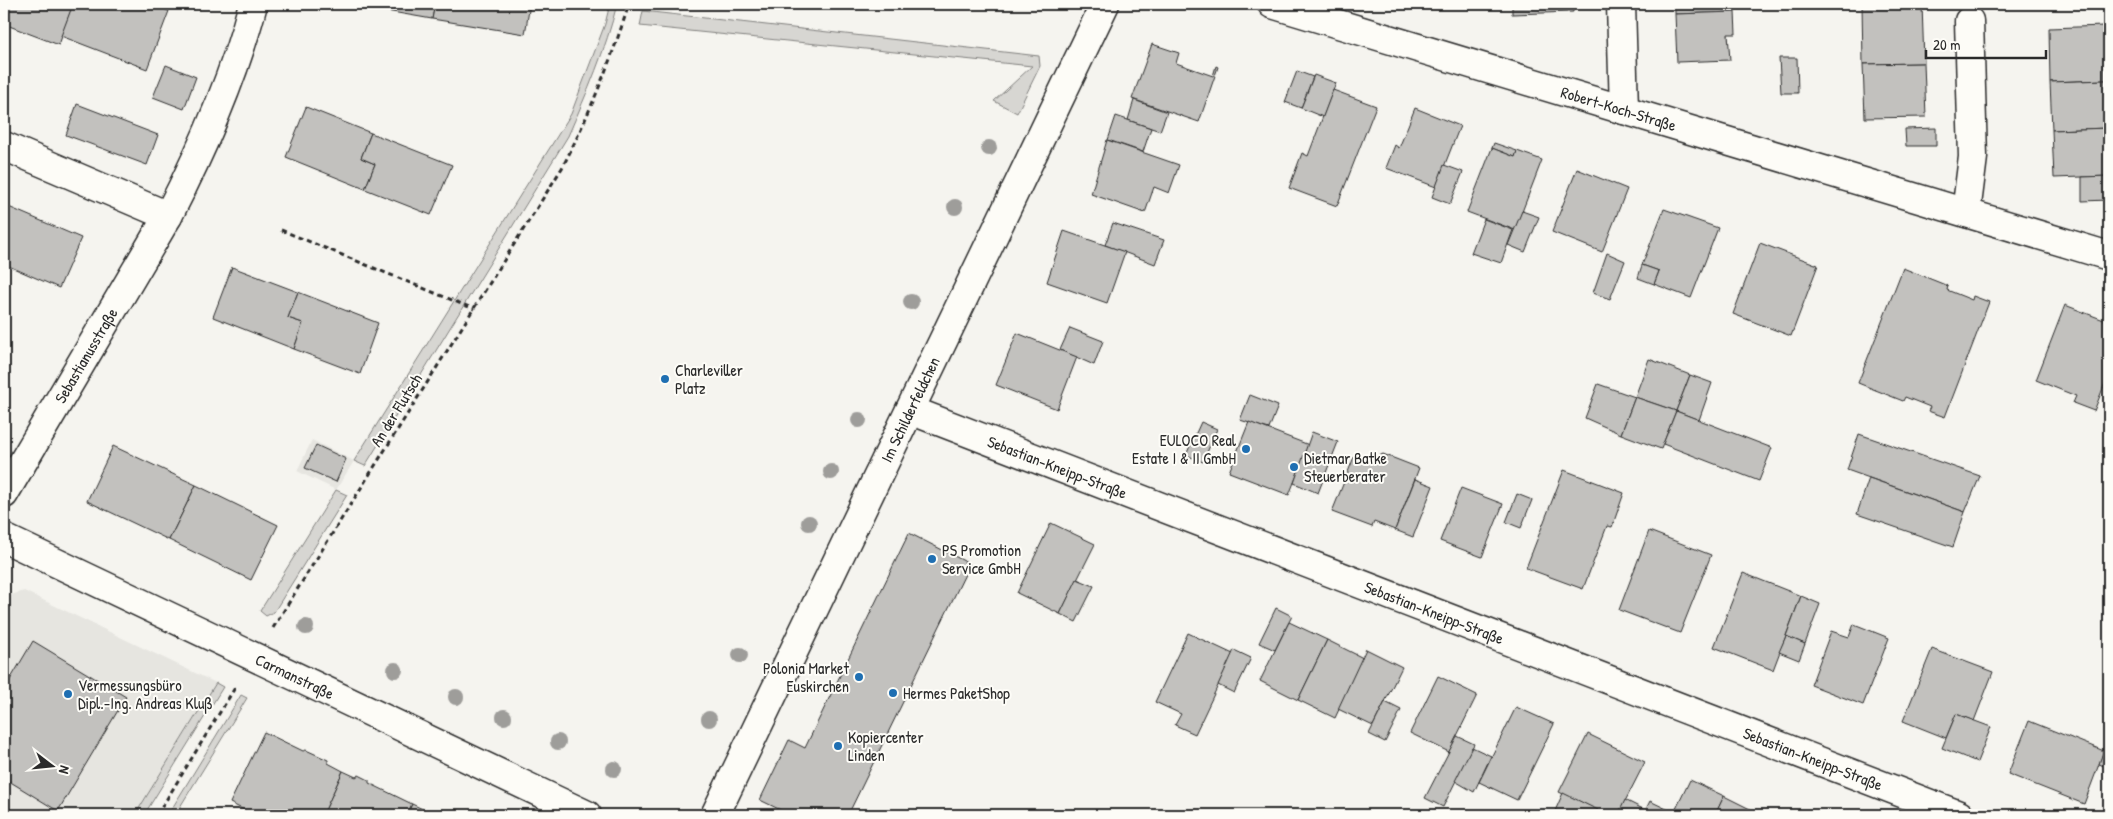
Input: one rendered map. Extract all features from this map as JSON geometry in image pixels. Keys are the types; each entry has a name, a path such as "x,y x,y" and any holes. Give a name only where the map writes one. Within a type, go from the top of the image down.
{"street":[{"name":"Sebastianusstraße","path":"4,494 168,216 210,130 253,4"},
{"name":"Im Schilderfeldchen","path":"715,815 1105,4"},
{"name":"Robert-Koch-Straße","path":"1272,4 2109,256"},
{"path":"1622,4 1624,110"},
{"path":"1966,213 1973,157 1969,21"},
{"path":"4,146 168,216"},
{"name":"Sebastian-Kneipp-Straße","path":"910,410 1959,815"},
{"name":"Carmanstraße","path":"4,538 587,815"}],"path":[{"name":"An der Flutsch","path":"156,815 562,168 581,130 615,46 629,4"},
{"path":"281,230 474,309"}],"shaded area":[{"path":"610,4 617,4 602,54 568,136 365,466 354,461 571,114 605,24"},
{"path":"643,11 1039,56 1040,66 1017,113 994,101 1032,66 640,26"},
{"path":"312,440 354,461 336,490 297,471"},
{"path":"336,490 347,495 274,612 266,616 260,611"},
{"path":"24,591 216,683 135,815 4,815 4,597"},
{"path":"216,683 223,687 144,815 135,815"},
{"path":"241,695 247,698 175,815 168,815"}],"building":[{"path":"4,4 73,4 59,45 4,24"},
{"path":"73,4 148,4 169,11 147,69 61,36"},
{"path":"346,4 435,4 432,19"},
{"path":"435,4 530,4 525,34 432,19"},
{"path":"1512,4 1573,4 1573,12 1512,14"},
{"path":"1675,4 1735,4 1735,12 1675,14"},
{"path":"1862,4 1922,4 1924,63 1863,64"},
{"path":"1735,12 1736,34 1728,34 1730,60 1677,62 1675,14"},
{"path":"2104,26 2105,80 2050,82 2049,28"},
{"path":"1152,44 1179,53 1176,63 1213,76 1216,66 1218,67 1199,122 1132,99"},
{"path":"1779,58 1797,58 1798,93 1781,93"},
{"path":"1924,63 1926,117 1865,118 1863,64"},
{"path":"166,65 196,77 184,109 153,97"},
{"path":"1297,71 1313,77 1301,108 1285,102"},
{"path":"1314,75 1336,83 1323,117 1301,108"},
{"path":"2105,80 2108,128 2052,130 2050,82"},
{"path":"1333,90 1376,106 1337,206 1289,188 1302,153 1308,156"},
{"path":"1134,100 1167,112 1160,131 1128,120"},
{"path":"77,104 158,135 147,165 66,135"},
{"path":"306,107 371,133 361,158 375,164 365,189 286,157"},
{"path":"1415,108 1460,126 1436,187 1386,168 1395,145 1399,148"},
{"path":"1116,116 1151,128 1143,152 1108,140"},
{"path":"1936,128 1936,146 1906,146 1905,129"},
{"path":"2108,128 2109,176 2054,178 2052,130"},
{"path":"371,133 452,165 431,215 365,189 375,164 361,158"},
{"path":"1107,140 1179,165 1169,193 1154,187 1145,213 1091,194"},
{"path":"1494,143 1517,151 1515,157 1492,148"},
{"path":"1492,148 1515,157 1517,151 1542,160 1515,230 1467,212"},
{"path":"1444,165 1463,172 1450,204 1432,197"},
{"path":"1577,169 1627,189 1602,252 1552,232"},
{"path":"2109,176 2109,200 2082,201 2082,177"},
{"path":"4,205 81,238 59,288 4,264"},
{"path":"1664,209 1718,228 1691,298 1654,284 1659,271 1642,265"},
{"path":"1522,211 1539,217 1525,252 1508,245"},
{"path":"1484,219 1513,230 1501,263 1471,253"},
{"path":"1113,223 1164,240 1155,264 1105,245"},
{"path":"1064,231 1125,252 1107,303 1047,282"},
{"path":"1760,243 1818,265 1791,336 1733,314"},
{"path":"1607,253 1625,261 1610,299 1593,293"},
{"path":"1642,265 1659,271 1654,284 1638,278"},
{"path":"232,267 298,292 288,318 303,323 294,349 213,317"},
{"path":"1903,268 1948,286 1947,290 1972,300 1973,296 1989,302 1945,417 1928,411 1930,407 1905,397 1903,401 1858,383"},
{"path":"298,292 378,323 360,374 294,349 303,323 288,318"},
{"path":"2065,305 2109,322 2109,373 2094,411 2073,403 2076,396 2036,380"},
{"path":"1070,328 1103,341 1094,365 1060,350"},
{"path":"1017,333 1077,357 1057,409 996,385"},
{"path":"1649,359 1690,375 1676,411 1635,397"},
{"path":"1690,375 1712,383 1699,420 1676,411"},
{"path":"1598,384 1635,397 1621,434 1585,418"},
{"path":"1250,395 1278,406 1269,429 1240,420"},
{"path":"1635,397 1676,411 1661,449 1621,434"},
{"path":"1676,411 1772,448 1759,481 1663,444"},
{"path":"1201,422 1217,429 1203,462 1186,455"},
{"path":"1249,422 1309,445 1289,495 1229,472"},
{"path":"1312,432 1338,442 1318,493 1294,483"},
{"path":"1859,434 1980,476 1965,512 1847,470"},
{"path":"316,445 346,459 336,482 305,468"},
{"path":"113,446 196,485 169,540 87,501"},
{"path":"1383,454 1419,468 1395,530 1374,522 1372,527 1332,512 1354,457 1367,462"},
{"path":"1564,470 1624,493 1612,527 1607,526 1583,589 1526,568"},
{"path":"1869,478 1965,512 1953,547 1857,514"},
{"path":"1415,479 1433,486 1413,537 1395,530"},
{"path":"196,485 278,525 251,580 169,540"},
{"path":"1461,488 1503,504 1482,557 1440,541"},
{"path":"1517,494 1532,500 1521,528 1506,522"},
{"path":"1051,523 1095,544 1060,614 1017,593"},
{"path":"1649,531 1711,555 1680,633 1619,610"},
{"path":"909,533 970,564 848,815 791,815 760,800 789,740 805,748"},
{"path":"1743,573 1801,596 1773,670 1714,647"},
{"path":"1077,579 1094,586 1076,622 1060,614"},
{"path":"1801,596 1820,604 1805,644 1786,636"},
{"path":"1276,608 1292,616 1275,650 1259,643"},
{"path":"1289,622 1327,640 1298,700 1260,681"},
{"path":"1854,624 1889,638 1863,705 1811,685 1831,631 1849,637"},
{"path":"1188,633 1233,654 1195,734 1175,725 1181,714 1155,702"},
{"path":"1786,636 1805,644 1799,660 1779,652"},
{"path":"1327,640 1363,658 1335,718 1298,700"},
{"path":"33,641 126,697 58,811 4,778 4,690"},
{"path":"1366,649 1402,667 1373,726 1338,709"},
{"path":"1932,649 1993,672 1974,721 1956,714 1946,738 1903,721"},
{"path":"1234,650 1251,658 1234,693 1218,685"},
{"path":"1438,676 1477,695 1449,752 1410,733"},
{"path":"1385,702 1401,710 1385,742 1369,734"},
{"path":"1516,707 1554,724 1517,800 1479,782"},
{"path":"1956,714 1991,727 1977,762 1942,748"},
{"path":"2029,721 2104,751 2084,804 2008,774"},
{"path":"264,732 303,751 306,750 328,760 328,763 343,771 323,815 254,815 230,803"},
{"path":"1588,734 1645,762 1618,815 1607,815 1559,792"},
{"path":"2109,735 2109,768 2099,764"},
{"path":"1457,736 1474,744 1443,807 1425,798"},
{"path":"1472,747 1491,756 1474,792 1455,781"},
{"path":"343,771 356,777 359,775 369,780 369,783 412,804 407,815 323,815"},
{"path":"1690,780 1724,796 1715,815 1673,815"},
{"path":"1563,793 1598,810 1596,815 1564,815 1555,811"},
{"path":"1724,796 1756,812 1755,815 1715,815"},
{"path":"1625,800 1645,810 1643,815 1618,815"},
{"path":"1650,801 1675,813 1673,815 1643,815"},
{"path":"412,804 435,815 407,815"}],"place":[{"name":"Charleviller Platz","path":"665,379"},
{"name":"EULOCO Real Estate I & II GmbH","path":"1246,449"},
{"name":"Dietmar Batke Steuerberater","path":"1294,467"},
{"name":"PS Promotion Service GmbH","path":"932,559"},
{"name":"Polonia Market Euskirchen","path":"859,677"},
{"name":"Hermes PaketShop","path":"893,693"},
{"name":"Vermessungsbüro Dipl.-Ing. Andreas Kluß","path":"68,694"},
{"name":"Kopiercenter Linden","path":"838,746"}]}
